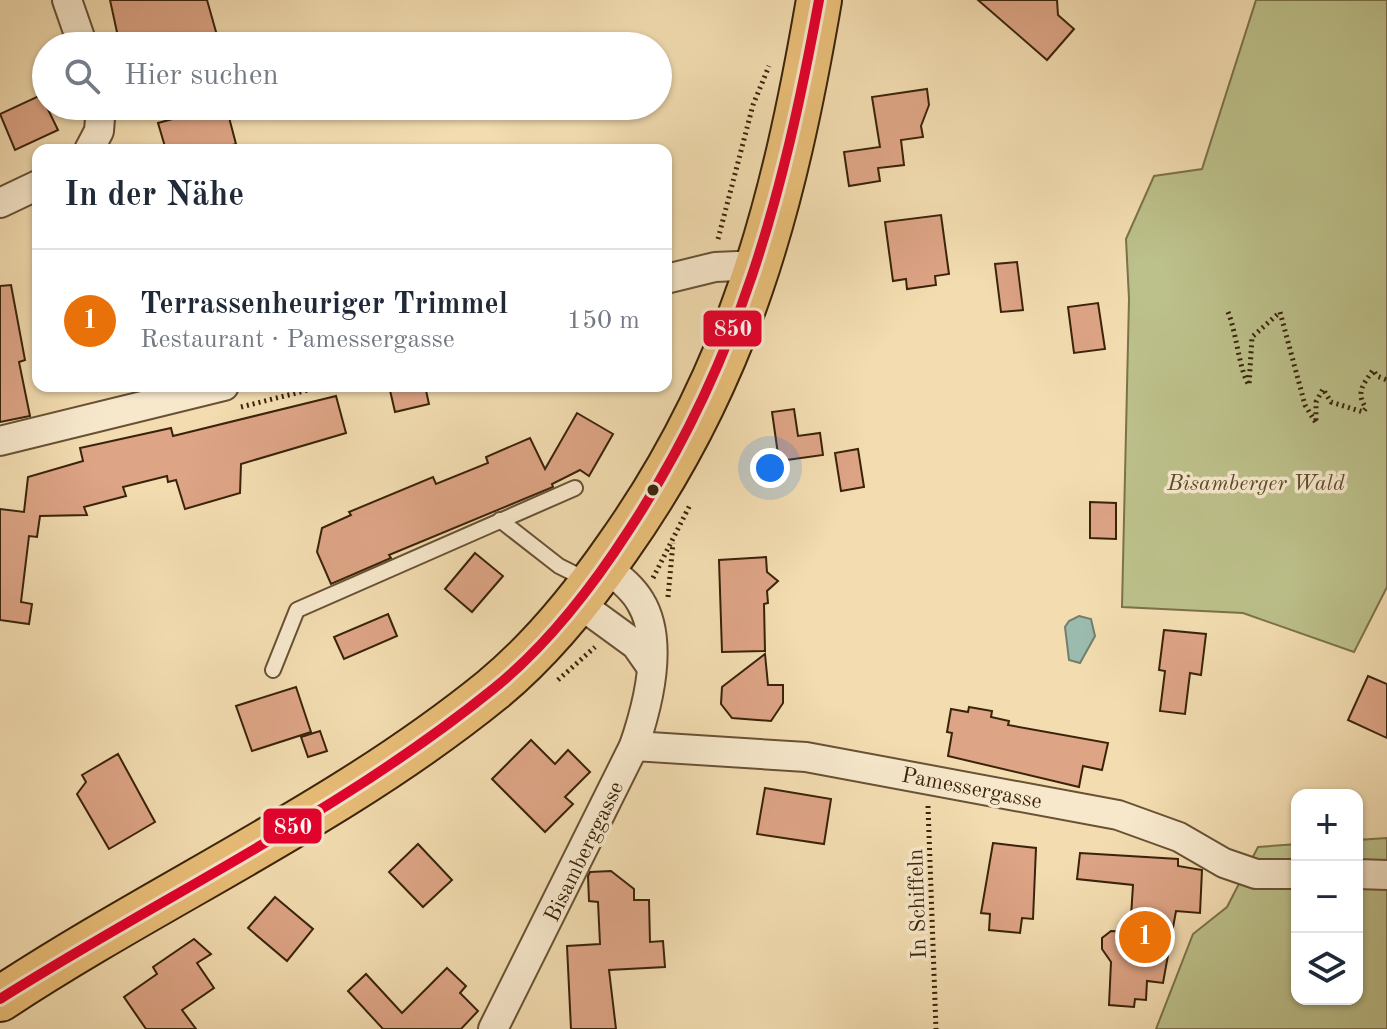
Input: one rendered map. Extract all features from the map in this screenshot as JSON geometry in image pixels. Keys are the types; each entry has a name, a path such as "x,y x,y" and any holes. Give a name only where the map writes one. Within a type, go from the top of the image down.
{"main road":[{"path":"0,999 332,798 439,728 521,663 592,583 690,433 726,357 761,265 794,131 819,0"}],"street":[{"path":"67,0 78,32"},
{"path":"92,144 99,131 100,120"},
{"path":"0,203 32,188"},
{"path":"672,278 715,267 761,265"},
{"path":"0,441 200,392"},
{"path":"592,583 639,598"},
{"path":"592,583 650,665"},
{"name":"Bisamberggasse","path":"493,1029 634,746 645,714 652,647 646,612 639,598"},
{"name":"Pamessergasse","path":"634,746 806,757 1118,815 1179,837 1224,863 1256,874 1291,874"},
{"path":"1363,874 1387,875"}],"lane":[{"path":"273,670 297,610 575,488"},
{"path":"500,520 559,566 592,583"}],"path":[{"path":"718,239 753,105 773,57"},
{"path":"725,211 734,213"},
{"path":"1228,312 1241,350 1242,374 1249,385 1252,337 1280,312 1305,405 1316,423 1316,402 1323,389 1331,402 1363,412 1360,388 1373,370 1377,376 1387,380"},
{"path":"639,598 673,542"},
{"name":"In Schiffeln","path":"927,778 936,1029"}],"green space":[{"name":"Bisamberger Wald","path":"1256,0 1387,0 1387,587 1354,652 1243,613 1122,607 1129,299 1126,239 1154,176 1202,169"},
{"path":"1387,838 1387,1029 1156,1029 1193,934 1227,907 1258,847 1291,844 1291,1005 1363,1005 1363,840"}],"shaded area":[{"path":"1079,616 1091,619 1095,636 1080,663 1069,660 1065,627"}],"building":[{"path":"110,0 207,0 216,32 117,32"},
{"path":"978,0 1057,0 1058,15 1074,29 1047,60"},
{"path":"927,89 929,105 921,126 923,137 901,140 904,165 878,168 880,181 849,186 844,152 880,147 872,97"},
{"path":"32,99 32,120 53,120 58,130 15,150 0,114"},
{"path":"169,120 230,120 236,144 164,144 158,123"},
{"path":"941,215 949,274 935,276 936,285 907,289 906,279 893,281 885,222"},
{"path":"1017,262 1023,310 1001,312 995,264"},
{"path":"11,285 25,360 19,362 30,416 0,422 0,286"},
{"path":"1098,303 1105,349 1074,353 1068,307"},
{"path":"390,392 426,392 429,404 395,412"},
{"path":"336,396 346,433 241,464 240,493 185,509 176,480 168,482 167,476 123,487 126,496 84,507 87,515 40,516 37,537 29,536 21,602 32,604 29,624 0,620 0,509 24,512 28,477 83,461 80,448 171,428 173,436"},
{"path":"794,409 798,436 820,433 823,455 779,461 772,412"},
{"path":"577,413 613,434 589,476 580,470 552,484 553,487 389,555 391,558 331,584 317,552 322,528 351,515 349,512 433,477 436,484 488,463 486,457 530,438 545,469"},
{"path":"858,449 864,487 841,491 835,453"},
{"path":"1090,502 1116,503 1116,539 1090,538"},
{"path":"475,553 503,576 472,612 445,589"},
{"path":"766,557 767,572 778,581 767,591 768,603 764,604 765,651 722,652 719,560"},
{"path":"388,614 397,636 344,659 334,637"},
{"path":"1164,630 1206,634 1201,675 1190,673 1185,714 1160,711 1165,671 1159,670"},
{"path":"765,654 768,685 783,685 783,703 771,721 732,718 721,704 722,687"},
{"path":"1368,676 1387,684 1387,738 1348,720"},
{"path":"296,687 311,732 252,751 236,706"},
{"path":"969,707 992,711 991,717 1009,721 1008,725 1108,743 1102,770 1083,766 1079,787 948,756 952,733 947,732 951,709 968,712"},
{"path":"320,731 327,751 308,757 301,737"},
{"path":"531,740 555,764 568,750 590,772 565,797 573,804 545,832 492,779"},
{"path":"118,754 155,822 109,849 77,794 86,782 82,775"},
{"path":"765,788 831,799 824,844 757,834"},
{"path":"993,843 1036,848 1033,919 1022,918 1020,933 989,930 990,914 981,913"},
{"path":"418,844 452,880 423,907 389,872"},
{"path":"1080,853 1178,859 1178,866 1202,870 1200,913 1176,911 1163,983 1147,981 1146,1000 1135,999 1134,1007 1109,1005 1111,962 1102,949 1102,938 1111,931 1130,932 1133,885 1077,879"},
{"path":"611,871 634,889 634,900 649,900 650,942 663,941 665,967 609,970 616,1029 571,1029 567,946 600,944 598,902 589,901 588,876 590,872"},
{"path":"275,897 313,929 287,961 248,928"},
{"path":"194,939 211,954 197,963 214,988 182,1010 196,1029 146,1029 124,997 157,974 153,967"},
{"path":"447,968 466,986 460,993 478,1011 461,1029 383,1029 348,991 366,974 402,1013"}],"transit line":[{"name":"850","path":"0,999 374,775 492,690 531,655 567,616 629,530 668,467 728,340 752,275 790,142 819,0"}],"place":[{"name":"Terrassenheuriger Trimmel","path":"1145,937"}]}
